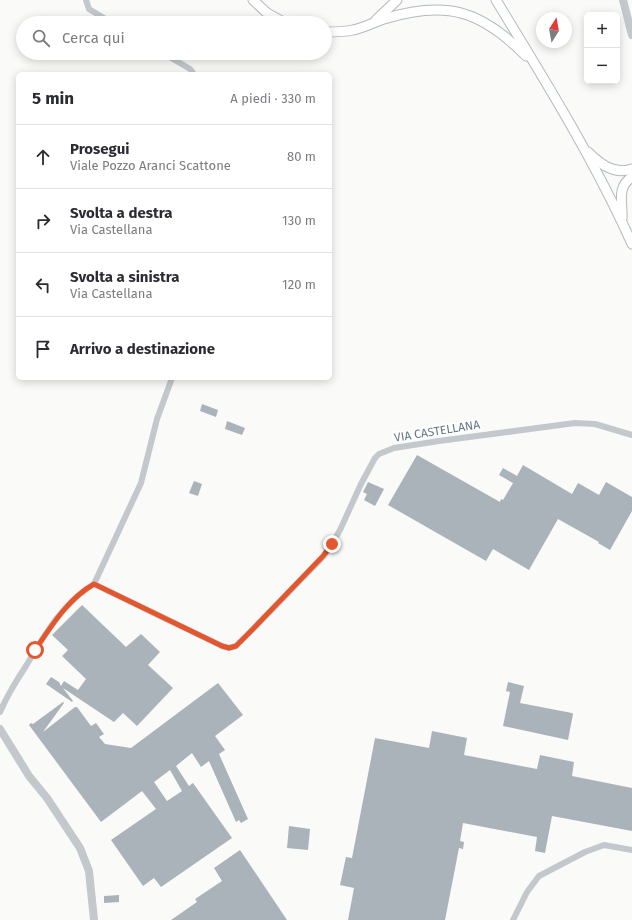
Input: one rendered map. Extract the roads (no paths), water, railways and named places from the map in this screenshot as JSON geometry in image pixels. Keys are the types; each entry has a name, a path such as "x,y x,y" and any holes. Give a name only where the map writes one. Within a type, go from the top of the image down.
{"main road":[{"path":"253,0 272,16"},
{"path":"375,21 397,0"},
{"path":"496,0 582,145 632,244"},
{"path":"332,31 352,30 375,21 407,12 428,9 448,10 471,16 490,25 503,34 539,71"},
{"path":"582,145 603,165 609,168 623,171 632,169"},
{"path":"622,222 622,189 624,184 632,178"}],"street":[{"path":"86,0 89,10 100,16"},
{"path":"623,0 632,35"},
{"path":"175,60 192,72"},
{"path":"0,712 31,656 58,617 78,596 94,584 141,483 157,419 171,380"},
{"name":"VIA CASTELLANA","path":"94,584 186,628 213,643 229,648 236,646 323,556 340,530 361,484 375,458 379,454 394,448 575,423 595,424 632,435"},
{"path":"0,729 29,776 51,804 80,848 89,872 94,920"},
{"path":"513,920 527,892 539,876 585,852 604,845 632,850"}]}
